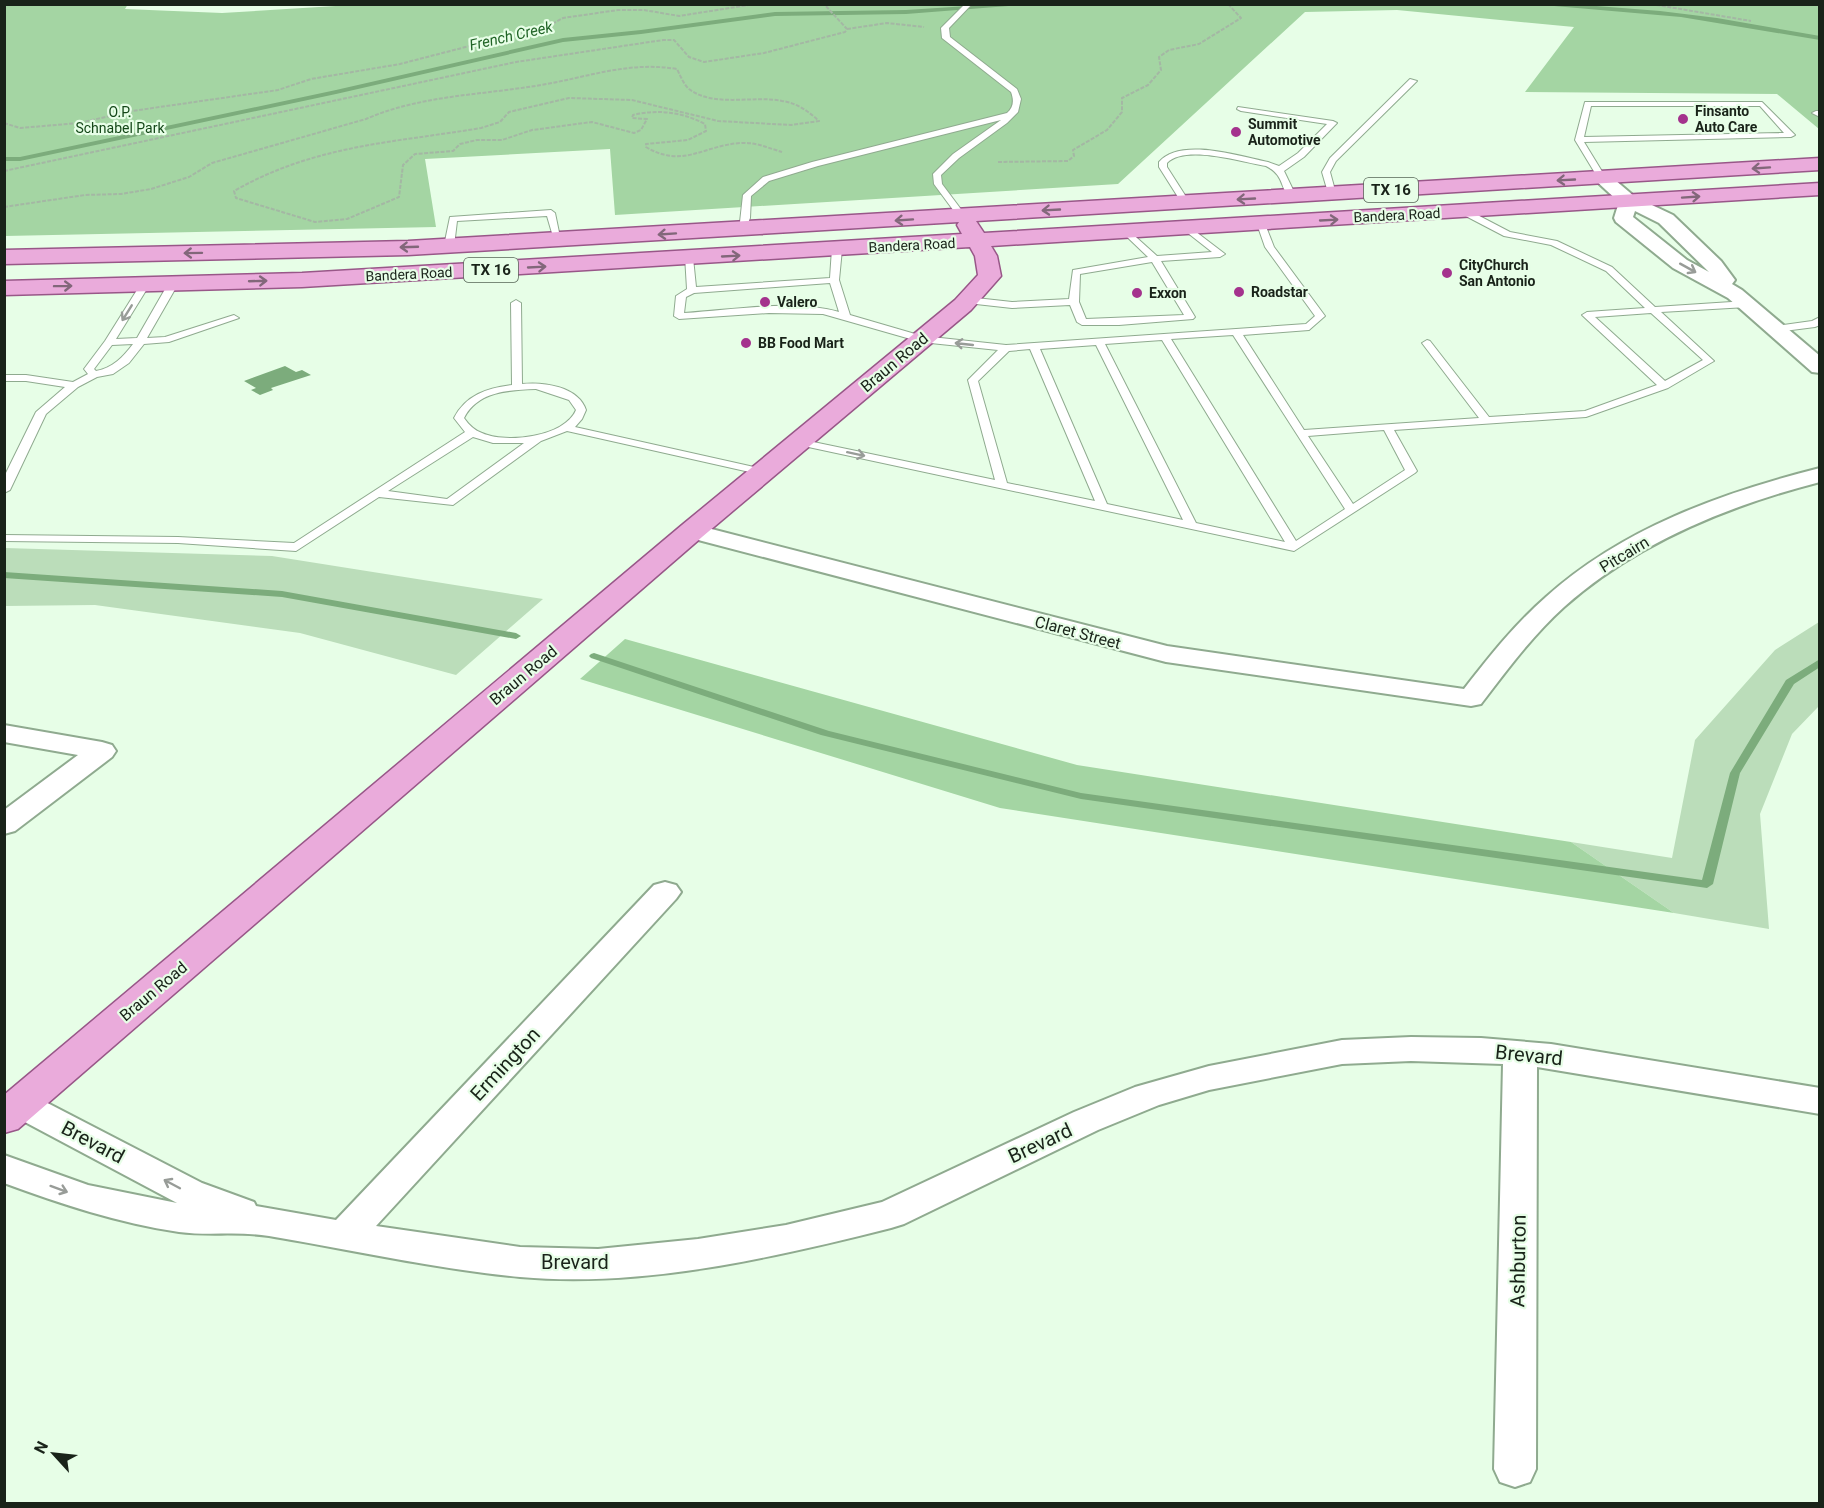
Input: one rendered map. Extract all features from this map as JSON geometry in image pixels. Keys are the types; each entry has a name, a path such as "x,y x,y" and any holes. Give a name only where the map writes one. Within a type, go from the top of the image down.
{"main road":[{"name":"Bandera Road","path":"4,288 337,278 837,249 970,228 1186,202 1820,164"},
{"name":"Bandera Road","path":"4,257 449,246 742,230 970,228 1127,232 1820,189"},
{"name":"Braun Road","path":"12,1111 692,531 967,300 990,276 987,256 970,228"}],"street":[{"path":"1602,178 1629,201 1666,219 1714,265 1741,299"},
{"path":"1629,201 1623,218 1680,264 1741,299 1819,366"},
{"name":"Pitcairn","path":"1471,698 1512,646 1556,601 1607,563 1664,530 1728,503 1820,476"},
{"name":"Claret Street","path":"692,531 1166,654 1471,698"},
{"path":"4,734 102,751 4,825"},
{"name":"Ermington","path":"344,1236 665,892"},
{"name":"Brevard","path":"4,1168 84,1198 180,1218 266,1221 344,1236 520,1262 598,1264 709,1252 786,1240 891,1214 1086,1121 1147,1096 1209,1078 1342,1052 1411,1049 1551,1056 1820,1101"},
{"name":"Ashburton","path":"1515,1469 1520,1054"},
{"name":"Brevard","path":"12,1111 189,1193 266,1221"}],"lane":[{"path":"969,4 954,16 945,28 946,38 1014,91 1017,99 1015,110 1010,115 956,156 937,174 938,184 970,228"},
{"path":"1332,194 1326,172 1333,160 1413,81"},
{"path":"1579,140 1791,135 1762,104 1588,104 1579,140 1602,178"},
{"path":"1241,109 1333,123 1301,155 1280,170"},
{"path":"742,230 746,218 747,195 766,179 1010,115"},
{"path":"1186,202 1163,167 1163,162 1170,155 1193,151 1252,160 1280,170 1292,196"},
{"path":"1301,433 1586,414 1664,386 1709,362 1609,269 1554,243 1507,234 1463,211"},
{"path":"834,280 692,290 681,296 679,316 769,310 824,311 921,339 1006,348 1309,327 1320,316 1270,247 1262,224"},
{"path":"1127,232 1155,259 1190,317 1082,322 1074,302 1076,272 1155,259 1220,254 1187,228"},
{"path":"837,249 834,280 846,318"},
{"path":"688,258 692,290"},
{"path":"94,375 89,369 109,342 145,284"},
{"path":"4,490 41,412 74,385 94,375 109,372 125,361 140,342 173,284"},
{"path":"1664,386 1587,315 1653,310 1741,299"},
{"path":"967,300 1012,305 1074,302"},
{"path":"516,303 517,387"},
{"path":"109,342 166,340 234,318"},
{"path":"1776,329 1815,324 1820,320"},
{"path":"1236,332 1351,510"},
{"path":"1165,337 1294,547"},
{"path":"1099,341 1191,525"},
{"path":"1427,344 1486,420"},
{"path":"1034,346 1102,507"},
{"path":"1002,485 973,380 1006,348"},
{"path":"4,378 26,378 74,385"},
{"path":"377,493 449,503 537,439 567,428 577,419 580,410 578,401 554,389 517,387 483,395 462,410 459,418 462,426 471,433 500,441 537,439"},
{"path":"799,442 1294,547 1411,471 1387,427"},
{"path":"567,428 764,472"},
{"path":"4,538 178,540 296,547 471,433"}],"path":[{"path":"4,123 20,128 79,123 132,111 278,90 311,79 400,64 516,34 541,30 563,18 627,10 644,10 679,16 755,4"},
{"path":"824,4 847,29"},
{"path":"998,162 1068,161 1074,156 1073,150 1107,130 1122,112 1122,98 1148,85 1161,70 1159,57 1169,50 1199,44 1241,18 1228,4"},
{"path":"1651,4 1751,21"},
{"path":"4,171 516,62 663,40 674,40 689,57 704,62 721,61 835,35 847,29 887,23 924,27"},
{"path":"4,207 85,195 121,194 151,189 189,177 212,163 324,128 366,119 384,111 427,101 542,85 619,68 652,64 677,69 688,89 713,98 779,99 810,112 819,122 791,125 718,121 632,100 569,98 509,112 500,122 481,128 321,153 250,181 234,191 236,198 315,222 347,219 399,197 402,165 415,154 453,151 468,141 502,140 532,130 592,122 634,133 641,130 646,123 647,119 632,118 633,115 642,112 676,113 694,117 705,124 706,131 688,140 646,144 645,147 653,153 670,159 684,158 734,144 755,143 780,152 791,153"}],"shaded area":[{"path":"285,366 296,372 302,370 311,375 271,388 273,390 260,395 251,390 256,388 244,381"},
{"path":"5,548 272,556 543,599 456,675 300,633 95,605 5,606"},
{"path":"1819,622 1819,706 1792,734 1760,814 1769,929 1674,913 1571,842 1672,858 1695,740 1775,650"}],"green space":[{"name":"O.P. Schnabel Park","path":"128,4 125,9 222,13 368,4 1819,5 1819,129 1777,94 1525,92 1574,27 1397,10 1305,12 1118,184 615,215 610,149 425,159 436,227 5,236 4,5"},
{"path":"625,639 1077,765 1571,842 1674,913 1000,808 580,679"}],"waterway":[{"name":"French Creek","path":"4,159 20,159 336,92 563,40 775,14 906,12 1033,4"},
{"name":"French Creek","path":"1533,4 1681,15 1820,38"},
{"path":"4,575 282,594 516,636"},
{"path":"594,656 825,733 1081,796 1707,884 1735,773 1790,682 1820,662"}],"place":[{"name":"Finsanto Auto Care","path":"1683,119"},
{"name":"Summit Automotive","path":"1236,132"},
{"name":"CityChurch San Antonio","path":"1447,273"},
{"name":"Roadstar","path":"1239,292"},
{"name":"Exxon","path":"1137,293"},
{"name":"Valero","path":"765,302"},
{"name":"BB Food Mart","path":"746,343"}]}
